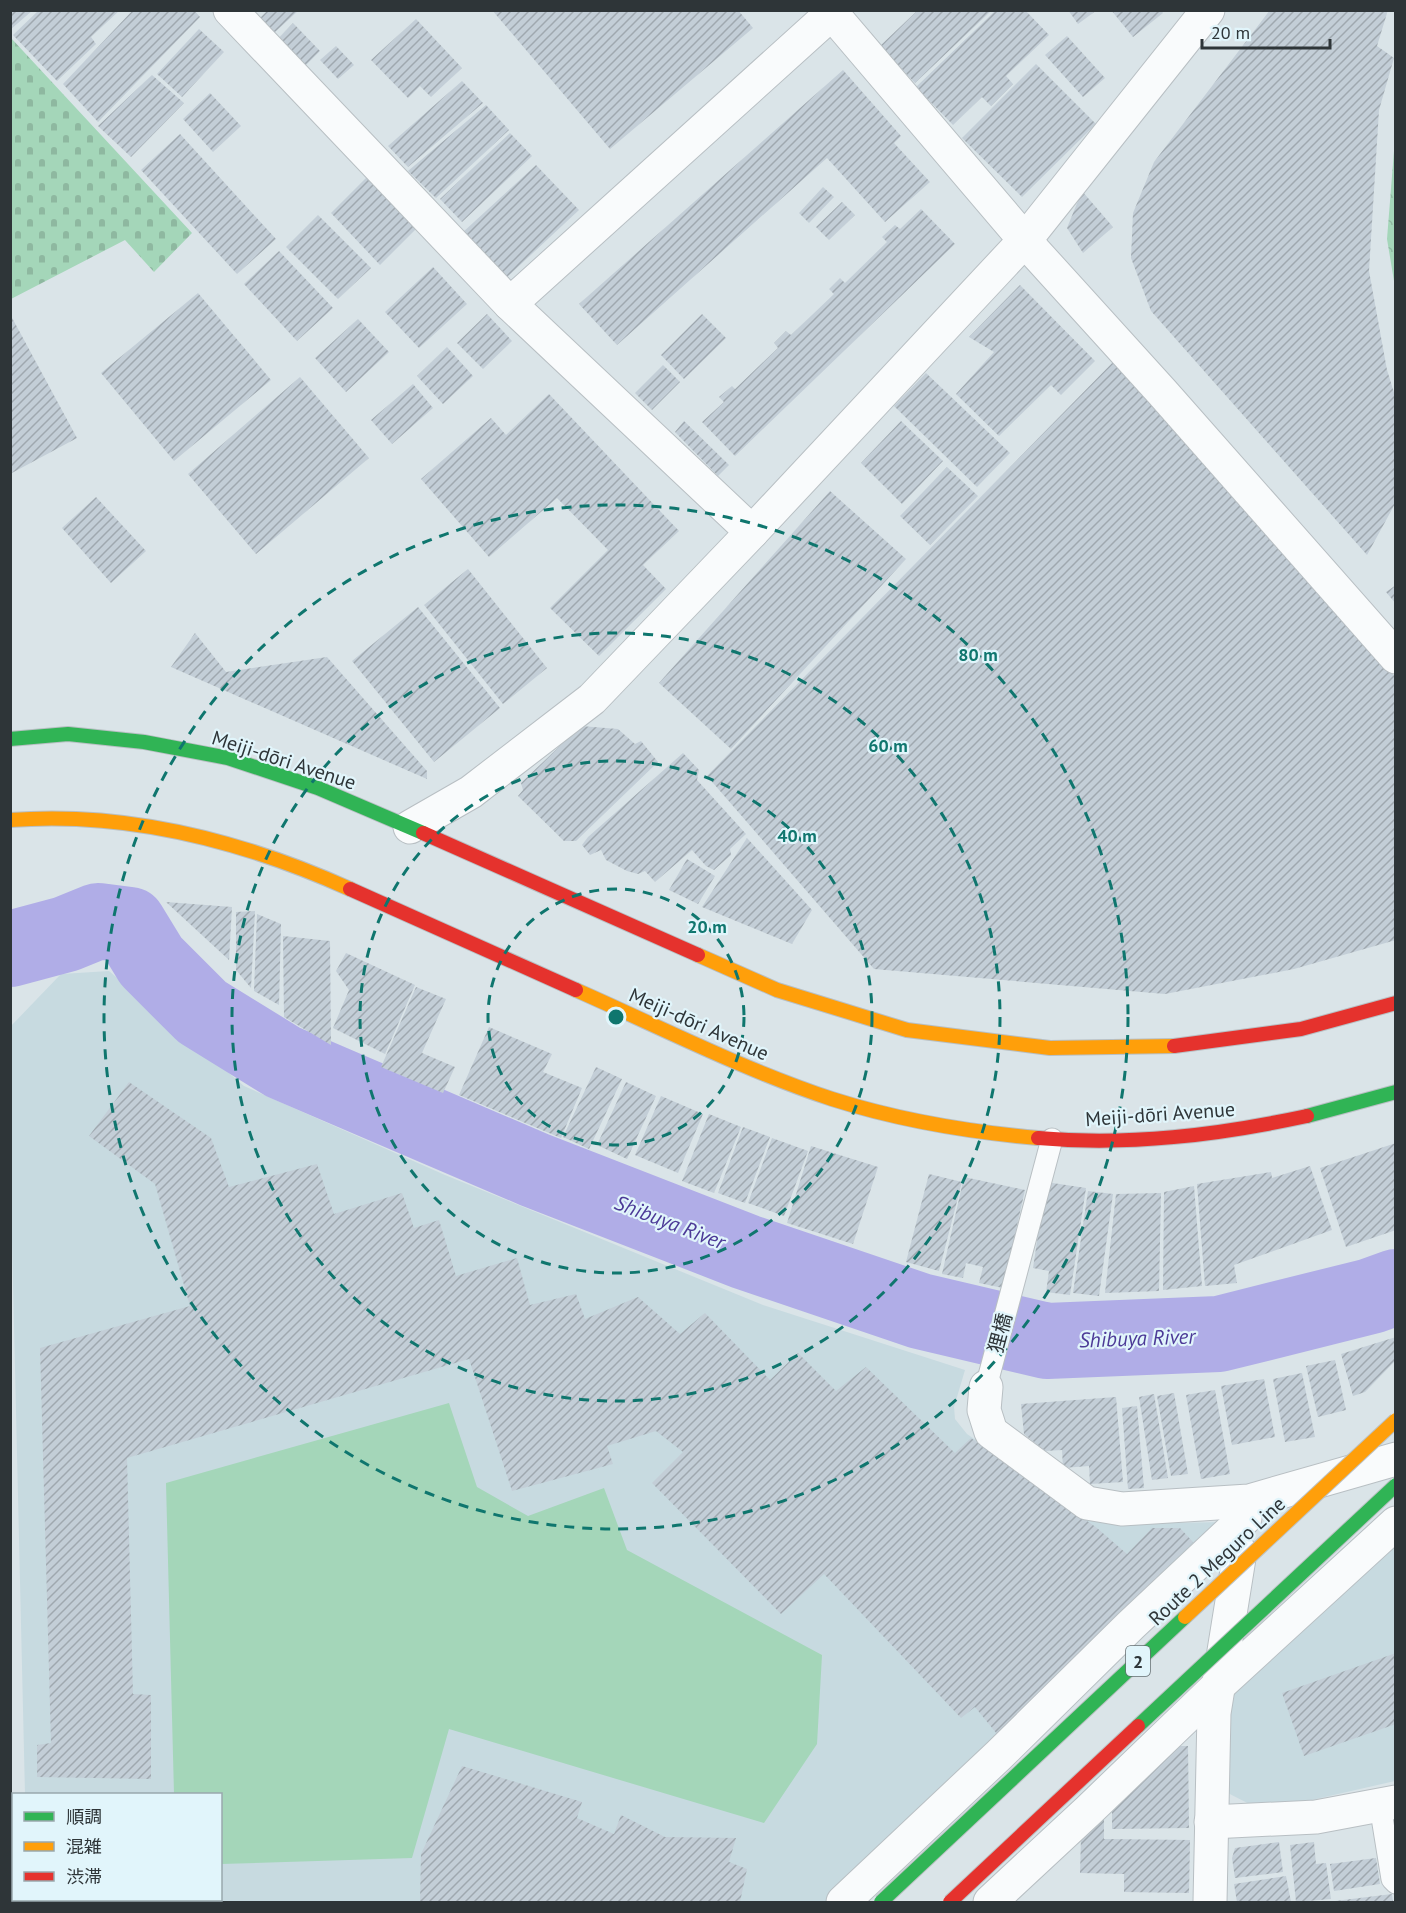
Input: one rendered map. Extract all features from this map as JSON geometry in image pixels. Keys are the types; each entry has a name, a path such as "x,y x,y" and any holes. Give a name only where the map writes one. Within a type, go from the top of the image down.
{"main road":[{"name":"Meiji-dōri Avenue","path":"10,739 68,734 144,742 228,758 318,788 410,826 777,990 907,1030 1050,1048 1182,1046 1300,1029 1395,1003"},
{"name":"Meiji-dōri Avenue","path":"10,820 35,818 136,823 207,837 308,870 772,1077 851,1105 918,1120 988,1133 1052,1139 1134,1140 1272,1124 1338,1110 1395,1092"},
{"name":"Route 2 Meguro Line","path":"881,1902 1395,1420"},
{"name":"2","path":"950,1902 1395,1485"}],"street":[{"path":"230,10 510,304 752,532"},
{"path":"410,826 471,792 592,699 1025,240 1208,10"},
{"path":"510,304 830,12 1025,240 1395,657"},
{"path":"986,1387 984,1410 991,1432 1087,1503 1122,1509 1247,1510 1395,1459"},
{"path":"1210,1902 1214,1713 1247,1510"},
{"path":"843,1902 999,1755 1247,1510"},
{"path":"990,1902 1218,1686 1395,1523"},
{"path":"1211,1822 1316,1817 1388,1803"}],"lane":[{"name":"狸橋","path":"986,1387 1052,1139"},
{"path":"1388,1803 1392,1879 1395,1883"}],"shaded area":[{"path":"109,971 244,1086 445,1175 763,1305 965,1370 954,1407 955,1419 967,1434 1093,1521 1111,1524 1228,1522 829,1902 28,1902 222,1901 222,1793 25,1793 11,1198 10,1027 61,974"},
{"path":"1395,1534 1395,1781 1263,1811 1222,1790 1226,1688"}],"green space":[{"path":"11,38 192,233 154,272 125,240 11,299"},
{"path":"1395,138 1395,287 1387,239"},
{"path":"449,1403 477,1487 528,1516 604,1488 627,1550 822,1655 817,1744 764,1823 449,1729 412,1858 222,1864 222,1793 174,1793 166,1483"}],"building":[{"path":"10,10 33,10 10,30"},
{"path":"39,10 120,10 91,37 96,44 57,81 13,35"},
{"path":"133,10 194,10 200,17 98,122 63,84"},
{"path":"268,10 299,10 274,33 260,18"},
{"path":"492,10 738,10 753,28 610,149"},
{"path":"918,10 992,10 915,83 880,46"},
{"path":"996,10 1025,10 1049,35 1006,76 1013,84 991,106 982,97 953,125 916,87"},
{"path":"1068,10 1097,10 1078,24"},
{"path":"1111,10 1161,10 1163,13 1133,37"},
{"path":"1270,10 1388,10 1377,46 1394,58 1379,110 1369,271 1387,370 1396,399 1396,502 1367,555 1151,311 1131,258 1133,213 1154,162"},
{"path":"416,19 462,68 431,97 420,86 408,98 371,60"},
{"path":"293,23 320,51 301,70 274,43"},
{"path":"199,29 224,52 182,97 157,74"},
{"path":"1067,36 1105,78 1083,97 1045,55"},
{"path":"336,46 354,65 338,79 320,60"},
{"path":"1036,64 1096,124 1022,197 962,138"},
{"path":"843,70 901,136 894,143 930,182 885,222 827,158 617,345 579,304"},
{"path":"152,75 184,103 131,157 98,126"},
{"path":"462,81 483,103 408,167 388,146"},
{"path":"210,93 241,126 213,152 183,119"},
{"path":"486,105 509,130 436,198 408,171"},
{"path":"510,133 532,156 462,222 440,199"},
{"path":"180,134 276,239 237,274 141,170"},
{"path":"536,165 579,210 505,279 462,233"},
{"path":"370,174 420,225 380,265 331,213"},
{"path":"823,187 834,197 809,223 799,213"},
{"path":"1082,191 1113,227 1083,253 1067,228"},
{"path":"842,202 855,215 829,240 816,227"},
{"path":"921,209 955,244 735,456 702,422 724,402 719,397 732,386 735,389 778,348 774,343 786,331 791,335 834,294 829,289 840,278 845,283 887,242 882,237 895,225 900,229"},
{"path":"318,215 371,268 338,299 286,247"},
{"path":"279,251 333,308 297,341 244,284"},
{"path":"433,267 467,304 419,348 385,312"},
{"path":"1020,285 1095,361 1061,395 1051,385 999,436 956,394 994,352 969,337"},
{"path":"198,293 271,380 174,461 101,373"},
{"path":"10,314 77,438 10,474"},
{"path":"487,314 512,341 483,369 457,343"},
{"path":"702,314 726,338 684,379 661,355"},
{"path":"358,319 389,352 346,392 315,358"},
{"path":"447,347 473,376 443,404 417,376"},
{"path":"1119,356 1396,678 1396,940 1294,969 1165,994 874,969 707,776"},
{"path":"663,365 680,382 652,410 635,393"},
{"path":"926,373 1010,453 977,487 894,406"},
{"path":"300,377 369,458 256,554 188,474"},
{"path":"413,384 433,408 392,444 371,420"},
{"path":"549,394 679,531 643,565 666,589 599,656 550,608 608,550 557,498 489,557 421,479 491,418 506,435"},
{"path":"684,421 729,465 718,476 675,432"},
{"path":"901,421 943,461 902,504 861,463"},
{"path":"947,467 978,496 930,545 900,516"},
{"path":"830,491 906,559 731,749 659,683"},
{"path":"96,497 146,551 111,583 62,528"},
{"path":"468,569 547,668 503,704 424,605"},
{"path":"1396,585 1396,604 1386,592"},
{"path":"418,607 500,708 434,762 352,661"},
{"path":"195,633 226,672 327,657 427,771 427,779 171,667"},
{"path":"581,726 618,729 635,744 641,741 658,762 576,841 564,841 518,796 523,790 521,783"},
{"path":"683,753 699,770 697,780 746,834 730,849 731,855 714,870 706,866 692,850 655,882 645,871 638,874 627,871 606,860 601,850 590,855 582,845 588,837"},
{"path":"747,838 812,910 792,944 702,907"},
{"path":"687,859 715,876 698,904 669,890"},
{"path":"166,902 232,907 229,960"},
{"path":"255,911 251,988 236,970 236,912"},
{"path":"257,914 281,924 279,1005 254,991"},
{"path":"283,936 330,941 331,1045 284,1017"},
{"path":"346,953 415,985 385,1054 333,1028 349,990 336,971"},
{"path":"416,987 446,999 422,1053 455,1067 443,1093 381,1067"},
{"path":"489,1027 552,1054 543,1072 582,1088 561,1138 459,1095"},
{"path":"596,1067 622,1079 589,1149 563,1137"},
{"path":"129,1082 211,1138 229,1187 317,1164 334,1214 402,1193 414,1228 439,1220 456,1276 517,1258 530,1305 576,1294 585,1319 638,1297 680,1334 705,1313 770,1380 798,1353 836,1391 866,1367 955,1453 971,1438 1097,1528 1127,1554 1152,1528 1180,1528 1193,1542 997,1734 975,1707 961,1718 824,1574 781,1614 652,1483 683,1452 656,1431 607,1446 613,1464 512,1491 469,1359 127,1458 133,1694 151,1695 151,1779 37,1777 37,1745 51,1743 40,1348 190,1306 155,1184 89,1136"},
{"path":"626,1082 656,1096 627,1159 597,1145"},
{"path":"661,1096 703,1114 678,1173 635,1155"},
{"path":"709,1114 741,1127 714,1193 682,1181"},
{"path":"743,1127 770,1137 745,1203 718,1193"},
{"path":"772,1138 808,1151 784,1216 748,1203"},
{"path":"1396,1143 1396,1230 1346,1247 1320,1168"},
{"path":"811,1146 878,1167 853,1244 787,1223"},
{"path":"1310,1166 1332,1230 1234,1265 1237,1283 1205,1286 1197,1184 1271,1172 1272,1178"},
{"path":"929,1174 962,1182 939,1271 906,1262"},
{"path":"964,1177 1025,1190 1003,1288 979,1283 983,1267 966,1263 963,1278 942,1274"},
{"path":"1046,1182 1086,1188 1070,1295 1046,1292 1049,1271 1033,1268"},
{"path":"1194,1186 1202,1286 1163,1290 1164,1192"},
{"path":"1088,1191 1113,1194 1099,1296 1073,1293"},
{"path":"1161,1193 1159,1291 1105,1293 1116,1194"},
{"path":"1396,1337 1396,1360 1365,1392 1353,1396 1341,1354"},
{"path":"1335,1360 1346,1410 1318,1417 1306,1366"},
{"path":"1302,1373 1315,1437 1285,1442 1273,1379"},
{"path":"1264,1379 1275,1437 1232,1445 1221,1386"},
{"path":"1215,1390 1230,1474 1201,1479 1186,1395"},
{"path":"1174,1393 1188,1474 1171,1476 1157,1396"},
{"path":"1154,1394 1168,1478 1152,1480 1139,1397"},
{"path":"1116,1397 1123,1482 1090,1484 1089,1466 1063,1468 1062,1450 1045,1451 1024,1434 1021,1404"},
{"path":"1137,1406 1144,1488 1128,1489 1122,1408"},
{"path":"1396,1653 1396,1724 1304,1756 1282,1693"},
{"path":"1176,1746 1188,1746 1189,1828 1112,1829 1112,1809"},
{"path":"462,1766 582,1802 577,1818 614,1834 621,1815 665,1837 736,1838 729,1862 747,1869 740,1902 420,1902 421,1854"},
{"path":"1104,1819 1104,1839 1190,1840 1189,1893 1124,1892 1124,1874 1080,1873 1081,1837"},
{"path":"1279,1842 1283,1872 1235,1878 1232,1858 1235,1848"},
{"path":"1314,1842 1316,1864 1326,1863 1331,1899 1296,1902 1290,1845"},
{"path":"1376,1858 1380,1884 1334,1891 1330,1864"},
{"path":"1286,1876 1291,1902 1237,1902 1234,1884"},
{"path":"1392,1894 1393,1902 1335,1901"}],"waterway":[{"name":"Shibuya River","path":"10,949 66,934 98,921 129,925 151,961 202,1012 283,1062 535,1170 746,1252 920,1311 1047,1341 1219,1334 1371,1296 1396,1287"}],"traffic: fast":[{"path":"10,739 68,734 144,742 228,758 318,788 423,833"},
{"path":"1307,1116 1396,1092"},
{"path":"1138,1726 1396,1485"},
{"path":"881,1902 1185,1617"}],"traffic: slow":[{"path":"10,820 54,818 98,820 184,833 268,857 350,889"},
{"path":"698,955 777,990 907,1030 1050,1048 1174,1046"},
{"path":"576,990 734,1062 832,1099 934,1124 1038,1138"},
{"path":"1185,1617 1396,1420"}],"traffic: jam":[{"path":"423,833 698,955"},
{"path":"350,889 576,990"},
{"path":"1174,1046 1301,1029 1396,1003"},
{"path":"1038,1138 1140,1140 1240,1129 1307,1116"},
{"path":"950,1902 1138,1726"}]}
